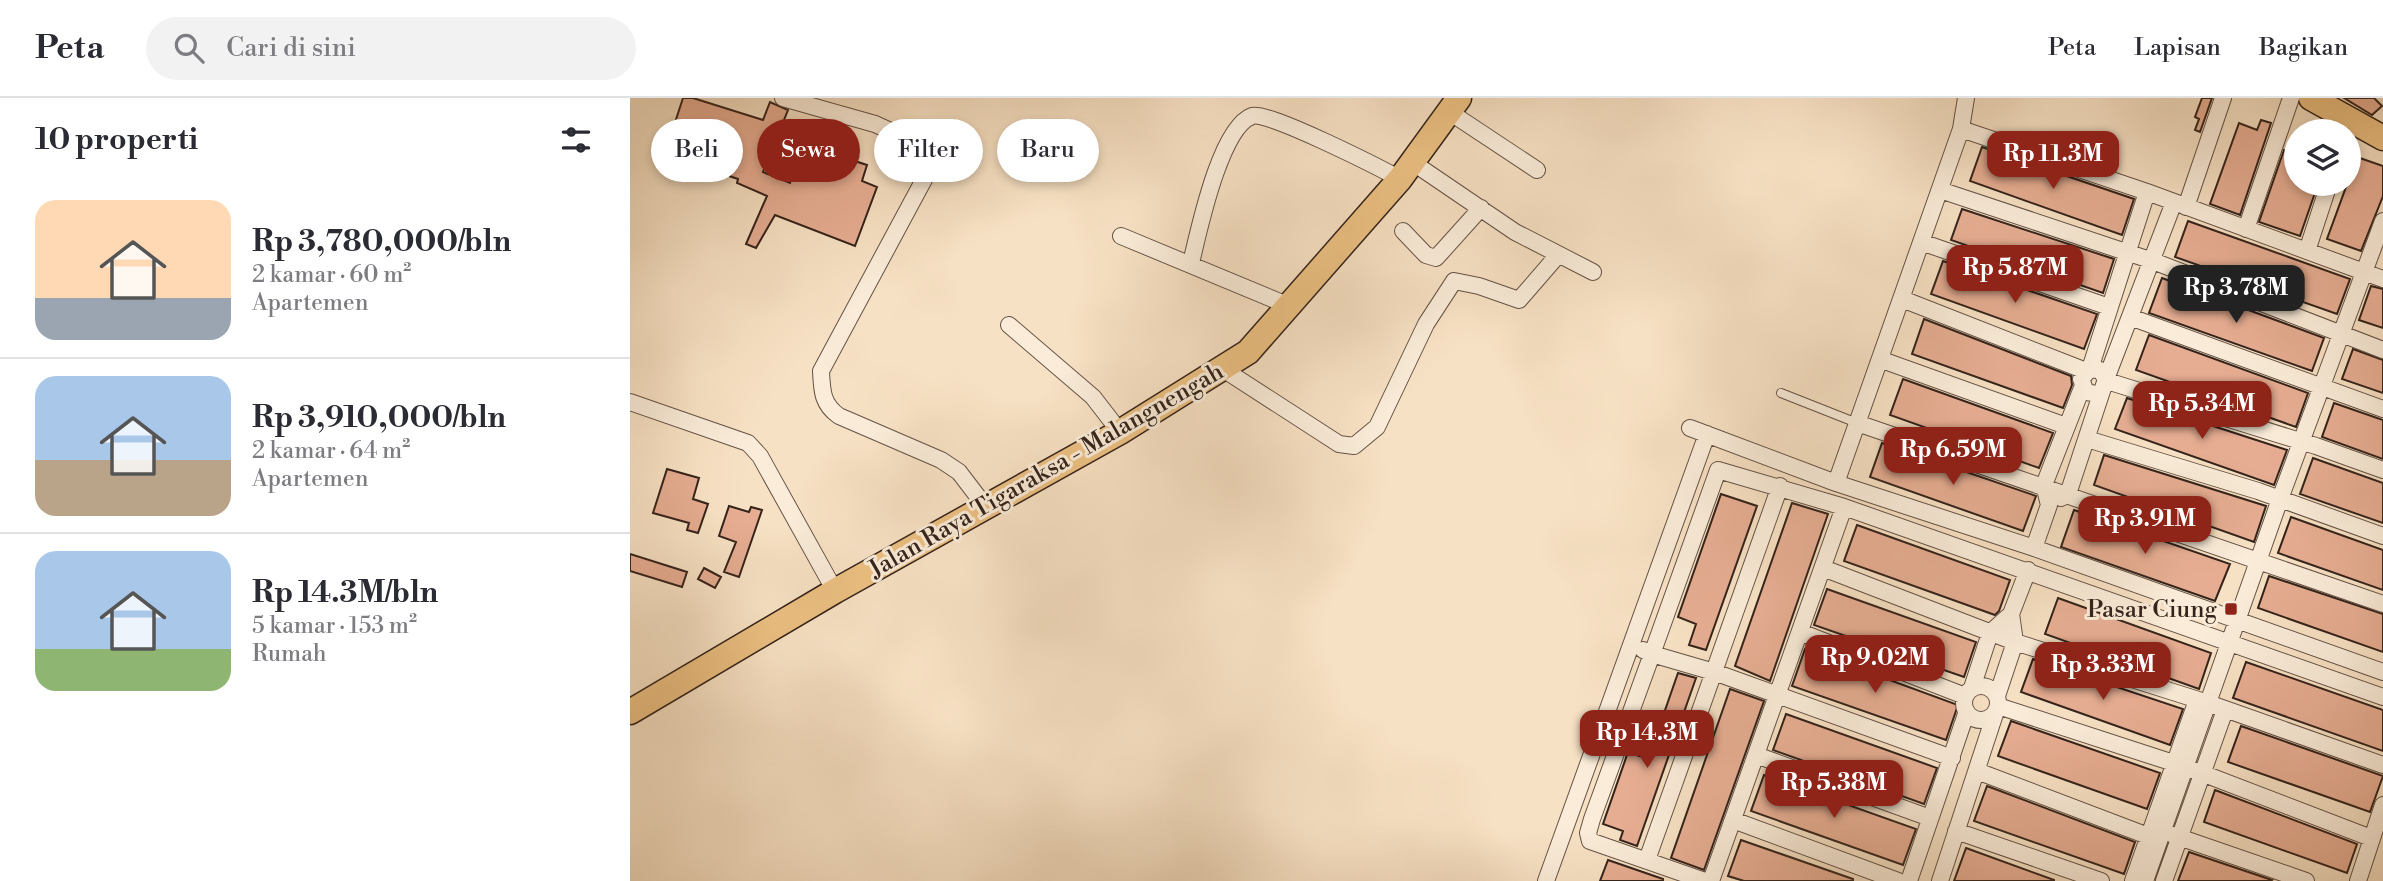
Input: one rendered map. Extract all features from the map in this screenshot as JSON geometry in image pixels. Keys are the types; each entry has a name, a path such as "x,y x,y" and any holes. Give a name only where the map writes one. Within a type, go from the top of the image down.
{"main road":[{"path":"2311,98 2383,138"},
{"name":"Jalan Raya Tigaraksa - Malangnengah","path":"630,712 835,591 1120,432 1248,352 1406,170 1454,104"}],"street":[{"path":"783,98 875,124 930,149 934,154 935,159 821,371 823,397 829,409 839,416 941,460 959,472 985,506"},
{"path":"2049,505 2068,494 2130,317 2223,98"},
{"path":"2246,229 2291,98"},
{"path":"1836,483 1882,360 1961,129 1962,99"},
{"path":"1454,104 1537,170"},
{"path":"1191,262 1221,158 1243,121 1261,114 1406,170 1593,272"},
{"path":"1961,129 2147,192 2383,279"},
{"path":"1940,190 2153,261 2383,350"},
{"path":"2034,548 2049,505 2044,485 2082,387 2081,379 2088,370 2129,253 2147,192"},
{"path":"2307,251 2325,196"},
{"path":"1403,231 1426,255 1436,258 1480,208"},
{"path":"2133,881 2238,620 2383,221"},
{"path":"1121,236 1191,262 1287,305"},
{"path":"1921,242 2109,307"},
{"path":"1223,369 1339,444 1354,446 1377,427 1426,324 1454,281 1519,300 1558,255"},
{"path":"1902,299 2088,370 2100,370 2105,384"},
{"path":"2130,317 2383,409"},
{"path":"1009,325 1093,397 1120,432"},
{"path":"1882,360 2066,426"},
{"path":"2082,387 2091,394 2105,384"},
{"path":"2105,384 2301,442 2383,470"},
{"path":"630,402 748,443 760,456 835,591"},
{"path":"1857,423 2044,485 2383,604"},
{"path":"1690,428 1836,483 2034,548 2383,672"},
{"path":"1546,881 1707,434"},
{"path":"2087,439 2280,499 2383,536"},
{"path":"1704,881 1590,841 1588,833 1717,470 1780,485 2383,697"},
{"path":"1647,860 1780,485"},
{"path":"1711,881 1844,507"},
{"path":"1822,568 2015,642 2203,702 2383,765"},
{"path":"2011,614 2015,642 1977,771 1940,881 1911,875 1952,758 1966,714 1968,692 1990,633 2011,614 2028,570"},
{"path":"1800,632 1968,692 1986,686 1997,706 2180,765 2374,843"},
{"path":"1631,646 1714,672 1952,758"},
{"path":"1966,714 1981,721 1997,706"},
{"path":"2164,881 2225,710"},
{"path":"1756,755 1930,818"},
{"path":"1977,771 2306,881"},
{"path":"2358,881 2374,843 2382,813"},
{"path":"1733,820 1898,881"},
{"path":"1956,831 2101,881"},
{"path":"2145,881 2154,832"}],"lane":[{"path":"1781,393 1857,423"}],"building":[{"path":"683,98 693,98 760,119 757,119 757,182 860,182 860,163 867,165 862,181 877,187 855,246 775,215 756,248 746,244 767,196 737,183 743,182 743,119 676,119"},
{"path":"2202,98 2212,98 2200,132 2195,130 2199,119 2195,117"},
{"path":"2344,98 2374,98 2382,106 2372,115"},
{"path":"770,102 788,110 784,119 763,119"},
{"path":"2261,120 2271,123 2240,215 2210,204 2239,123 2257,130"},
{"path":"1982,147 2134,199 2122,235 1970,181"},
{"path":"2284,150 2284,196 2314,196 2300,236 2259,222"},
{"path":"2361,158 2383,166 2383,196 2361,251 2327,239 2343,196 2361,196"},
{"path":"1962,209 2114,259 2103,293 1951,240"},
{"path":"2188,221 2350,279 2337,314 2175,257"},
{"path":"1943,261 2097,314 2084,349 1931,294"},
{"path":"2162,278 2324,338 2312,371 2149,313"},
{"path":"2371,286 2383,289 2383,328 2359,320"},
{"path":"1924,319 2071,376 2072,385 2063,408 1912,354"},
{"path":"2149,335 2308,393 2296,427 2136,370"},
{"path":"2353,349 2383,360 2383,393 2342,379"},
{"path":"1903,379 2053,433 2039,468 1890,415"},
{"path":"2127,398 2287,450 2274,485 2115,429"},
{"path":"2334,403 2383,420 2383,459 2322,437"},
{"path":"1882,443 2036,496 2023,531 1870,477"},
{"path":"2104,455 2266,506 2254,542 2094,485"},
{"path":"2313,458 2383,483 2383,523 2300,494"},
{"path":"667,469 699,478 693,499 708,504 698,533 687,530 689,523 653,513"},
{"path":"1721,494 1757,506 1706,650 1689,645 1696,624 1678,617"},
{"path":"1792,503 1828,514 1770,681 1735,666"},
{"path":"729,506 749,512 751,507 762,510 739,577 724,572 736,542 719,536"},
{"path":"2074,510 2230,564 2215,601 2061,547"},
{"path":"2291,517 2383,550 2383,590 2278,553"},
{"path":"1857,525 2010,580 1999,611 1995,615 1844,561"},
{"path":"630,554 687,572 682,587 630,571"},
{"path":"704,568 721,577 715,588 698,579"},
{"path":"2269,576 2383,614 2383,652 2258,608"},
{"path":"1827,589 1976,642 1964,677 1814,625"},
{"path":"2058,598 2211,653 2199,689 2045,634"},
{"path":"1805,649 1958,705 1946,740 1792,686"},
{"path":"2033,659 2183,709 2170,745 2021,692"},
{"path":"2246,662 2383,710 2383,751 2233,698"},
{"path":"1678,673 1696,678 1637,846 1620,840 1623,831 1603,824 1628,752 1648,759"},
{"path":"1730,689 1764,701 1704,870 1671,858"},
{"path":"1786,714 1937,768 1924,804 1773,750"},
{"path":"2011,721 2160,773 2147,809 1998,756"},
{"path":"2241,726 2383,776 2370,812 2228,762"},
{"path":"1764,775 1916,829 1903,865 1751,811"},
{"path":"1987,786 2135,842 2124,874 1974,821"},
{"path":"2215,790 2357,844 2347,873 2204,822"},
{"path":"1741,840 1853,881 1744,881 1728,876"},
{"path":"1966,848 2054,880 2054,881 1954,881"},
{"path":"2189,852 2272,880 2178,881"},
{"path":"1608,860 1663,879 1663,881 1600,881"}],"place":[{"name":"Pasar Ciung","path":"2231,609"}]}
